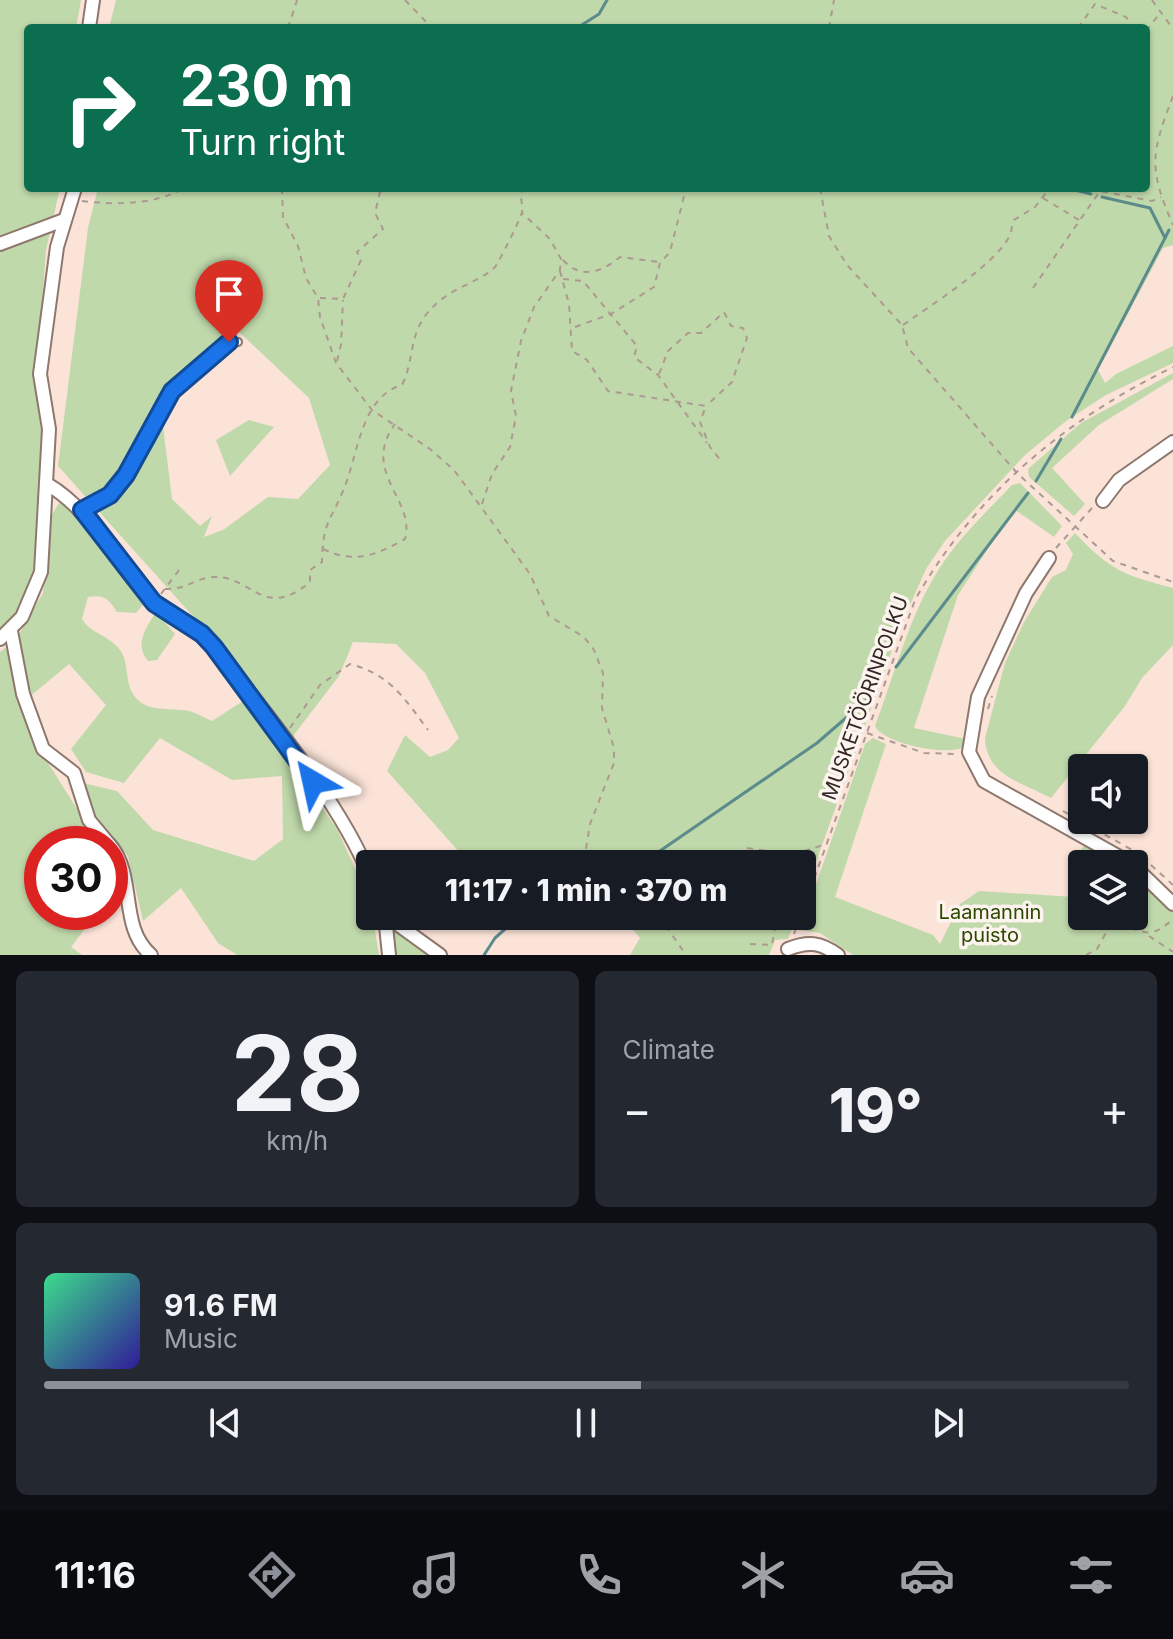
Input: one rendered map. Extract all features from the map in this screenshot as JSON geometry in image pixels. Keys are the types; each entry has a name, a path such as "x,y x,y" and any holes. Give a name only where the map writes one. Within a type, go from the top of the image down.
{"street":[{"path":"90,24 93,0"},
{"path":"0,639 11,631 32,599 41,572 49,429 40,374 64,220 73,194"},
{"path":"0,244 64,220"},
{"path":"1103,501 1119,480 1173,442"},
{"path":"47,484 82,510 154,603 202,634 283,740 350,834 357,850"},
{"path":"1049,558 1026,593 978,697 969,752 984,781 1106,850"},
{"path":"11,631 23,694 43,749 74,773 89,820 94,826"},
{"path":"1148,880 1173,904"},
{"path":"128,896 130,921 140,945 151,955"},
{"path":"387,930 389,955"},
{"path":"405,930 440,955"},
{"path":"784,952 808,943 822,944 838,955"}],"lane":[{"path":"82,510 110,495 126,475 172,391 201,370 223,345 238,342"}],"path":[{"path":"289,24 297,0"},
{"path":"405,0 428,24"},
{"path":"830,24 834,0"},
{"path":"1152,0 1173,29"},
{"path":"1081,24 1095,4 1126,17 1130,24"},
{"path":"1150,26 1161,12"},
{"path":"1173,96 1153,158 1161,197 1173,225"},
{"path":"73,194 111,204 163,199 177,192"},
{"path":"282,192 283,217 298,246 306,278 318,298 320,317 336,363 372,410 454,470 530,574 549,616 584,637 594,650 603,673 602,708 614,748 614,763 594,810 587,850"},
{"path":"336,363 341,345 343,299 361,260 357,252 383,229 375,213 380,192"},
{"path":"521,192 519,198 522,213 550,239 570,268 591,273 605,269 620,257 660,263"},
{"path":"572,328 611,314 654,287 660,263 670,252 685,192"},
{"path":"821,192 829,236 847,265 902,325 908,348 1017,473 1113,561 1173,582"},
{"path":"902,325 969,278 1011,233 1014,220 1047,192"},
{"path":"1033,288 1099,192"},
{"path":"1105,192 1152,201 1161,197"},
{"path":"1042,198 1079,221"},
{"path":"165,589 184,589 208,578 231,582 273,599 289,599 310,582 310,570 322,562 329,515 343,493 372,410 391,388 402,385 407,375 411,340 425,316 449,291 496,266 522,213"},
{"path":"561,259 560,270 572,328 572,351 587,360 608,391 706,406"},
{"path":"482,505 492,474 510,447 516,416 511,391 521,341 534,307 560,270"},
{"path":"562,279 583,281 637,346 634,357 658,375 722,462"},
{"path":"318,298 343,299"},
{"path":"658,375 668,351 688,333 701,333 724,312 731,326 743,328 747,338 732,382 706,406 700,422 710,447"},
{"name":"MUSKETÖÖRINPOLKU","path":"816,874 915,600 935,565 1028,458 1068,427 1127,390 1173,367"},
{"path":"322,548 344,559 368,558 405,539 408,528 405,514 387,482 386,436 395,424"},
{"path":"1049,558 1074,525 1103,501"},
{"path":"154,603 179,570"},
{"path":"283,740 320,685 350,664 375,671 400,693 428,730"},
{"path":"986,718 992,695"},
{"path":"866,733 924,753 969,752"},
{"path":"1053,806 1110,835 1154,865 1173,885"},
{"path":"808,850 827,844"},
{"path":"747,848 768,850"},
{"path":"1148,935 1159,932 1173,919"},
{"path":"669,930 686,955"},
{"path":"750,944 772,945 775,930"},
{"path":"1086,955 1097,949 1107,930"},
{"path":"1130,930 1148,935 1173,952"}],"green space":[{"path":"0,0 81,0 77,24 24,24 24,192 59,192 46,250 37,377 45,431 35,582 26,604 0,633"},
{"path":"116,0 1173,0 1173,245 1163,248 1098,370 1105,383 1116,374 1173,346 1173,363 1106,395 1066,421 1025,455 945,541 926,569 901,625 816,862 816,850 458,850 387,771 405,735 430,757 448,750 459,738 425,673 396,644 353,642 339,676 290,740 218,644 58,466 88,228 97,192 1150,192 1150,24 110,24","holes":["237,330 309,398 330,465 298,499 268,497 223,530 204,537 212,516 200,526 172,499 160,402"]},
{"path":"1173,373 1173,379 1099,425 1052,468 1085,504 1074,516 1029,477 1028,469 1081,423"},
{"path":"249,420 274,427 230,476 216,440"},
{"path":"1020,483 1062,526 1054,537 1014,509 958,595 914,728 966,739 965,746 932,749 890,738 875,726 923,598 960,540 1012,485"},
{"path":"61,500 146,601 136,613 117,612 106,598 88,597 82,619 120,650 130,687 137,699 150,707 189,711 212,721 246,699 337,829 356,870 356,930 375,930 379,955 237,955 218,943 181,888 143,921 128,856 128,826 102,826 83,783 117,791 153,830 254,861 283,839 282,776 232,780 160,738 124,783 86,772 71,749 106,705 69,664 28,698 20,666 20,633 43,593 50,518"},
{"path":"1075,533 1119,570 1173,588 1173,645 1142,678 1125,706 1086,754 1068,754 1068,777 1051,798 999,769 987,751 985,738 1005,663 1024,622 1052,577 1066,570 1073,554 1066,543"},
{"path":"156,612 175,634 157,660 148,661 142,642"},
{"path":"6,647 28,731 88,826 24,826 24,930 84,930 71,947 82,955 0,955 0,652"},
{"name":"Laamannin puisto","path":"873,738 886,744 835,897 933,935 940,944 960,904 979,891 1068,897 1068,930 1148,930 1148,887 1173,912 1173,955 853,955 820,933 800,930 816,930 816,884 865,744"},
{"path":"1085,843 1097,850 1082,850"},
{"path":"393,930 397,930 433,955 392,955"},
{"path":"633,930 792,930 788,939 775,940 769,955 630,955 640,938"}],"waterway":[{"path":"583,24 599,14 607,0"},
{"path":"1083,192 1091,194"},
{"path":"1072,417 1165,238 1150,208 1102,197"},
{"path":"1165,238 1169,230"},
{"path":"1036,481 1061,439"},
{"path":"896,667 1028,493"},
{"path":"661,850 817,743 877,691"},
{"path":"484,955 504,930"}],"route":[{"path":"229,342 201,370 172,391 126,475 110,495 82,510 154,603 202,634 214,647 313,782"}]}
